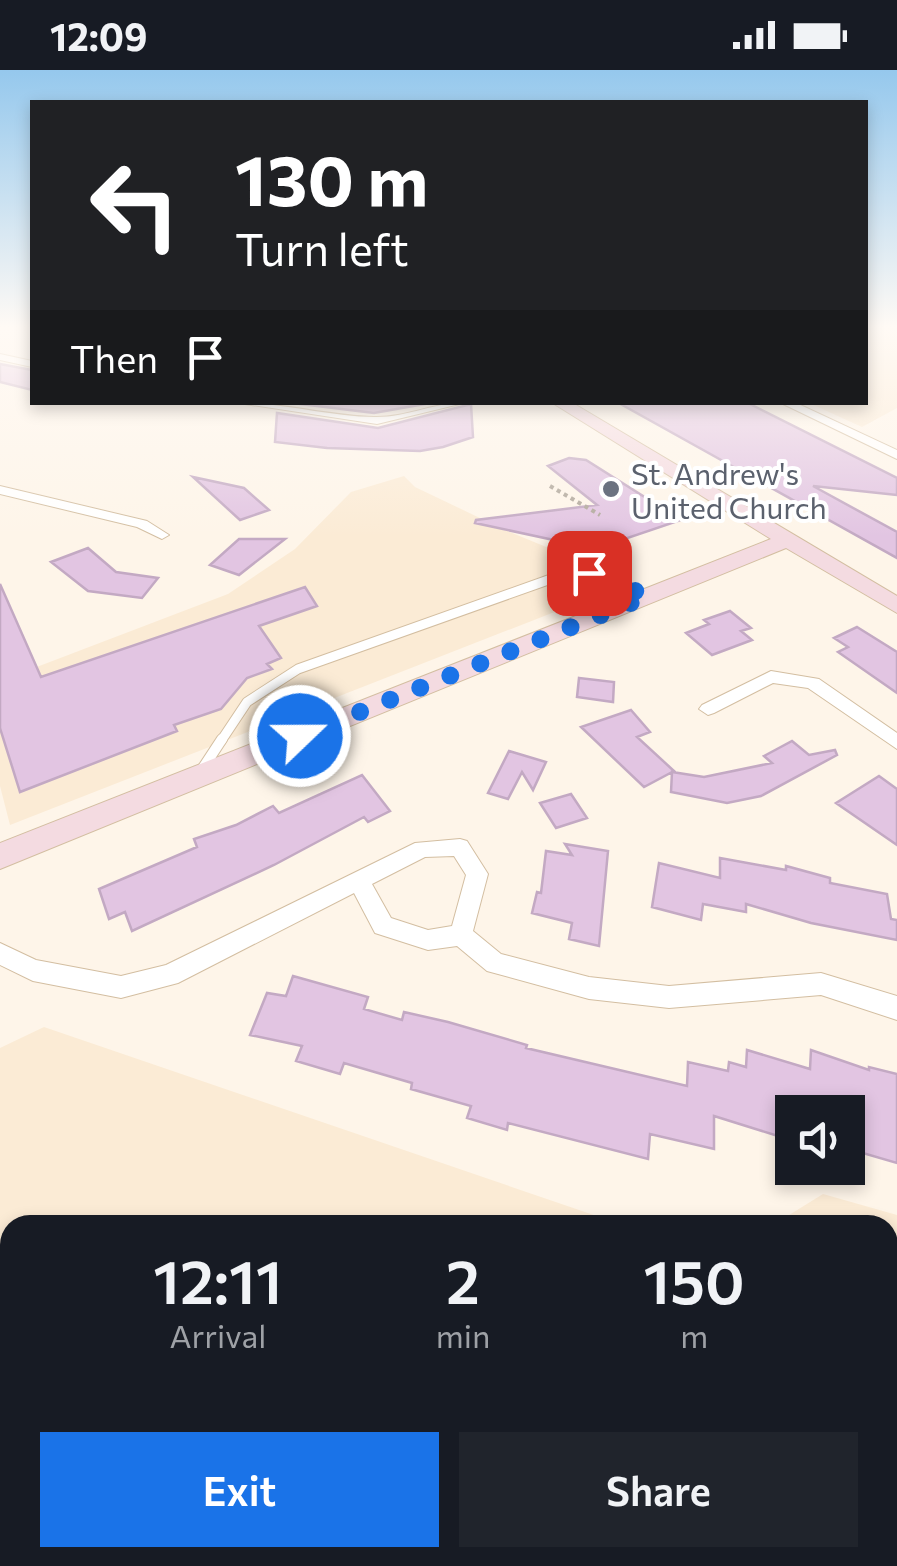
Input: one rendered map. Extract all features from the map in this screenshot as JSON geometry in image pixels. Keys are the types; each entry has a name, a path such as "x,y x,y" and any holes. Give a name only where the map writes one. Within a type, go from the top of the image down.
{"street":[{"path":"259,405 377,421 449,405"},
{"path":"564,405 897,606"},
{"path":"790,405 897,456"},
{"path":"0,490 142,524 162,535"},
{"path":"0,856 786,540"},
{"path":"708,709 771,678 814,683 897,742"},
{"path":"0,953 33,970 121,987 170,975 422,849 460,847 477,874 461,935"},
{"path":"360,882 383,926 428,940 461,935 495,963 589,988 669,997 821,984 897,1008"}],"lane":[{"path":"196,778 247,702 298,669 565,574 589,573 648,596"}],"path":[{"path":"550,486 600,515"}],"shaded area":[{"path":"868,397 897,397 897,408 862,427 813,405 868,405"},
{"path":"404,476 415,487 505,530 631,582 10,825 0,786 0,681 228,594 295,549 351,492"},
{"path":"44,1027 594,1215 0,1215 0,1048"},
{"path":"823,1194 897,1215 789,1215"}],"building":[{"path":"309,405 419,405 374,413"},
{"path":"471,405 473,437 443,447 420,451 275,442 277,413 378,428"},
{"path":"622,405 752,405 897,478 897,495 813,486 897,532 897,558"},
{"path":"569,458 586,460 681,520 595,549 475,523 597,505 548,466"},
{"path":"193,477 244,488 269,510 240,520"},
{"path":"239,539 285,539 239,575 210,565"},
{"path":"88,548 116,572 158,578 142,598 88,591 51,562"},
{"path":"0,584 41,677 305,587 317,606 259,626 281,658 267,664 272,669 247,678 221,709 174,725 177,731 20,792 0,728"},
{"path":"730,611 751,628 741,631 752,640 712,655 686,633 709,624 704,620"},
{"path":"857,627 897,652 897,693 838,652 848,647 834,638"},
{"path":"579,678 614,682 613,702 577,697"},
{"path":"631,710 650,732 637,737 674,771 644,787 581,727"},
{"path":"792,741 809,755 835,750 837,755 761,796 727,803 671,792 672,772 704,777 772,763 764,756"},
{"path":"509,751 546,762 533,790 522,772 508,799 488,793"},
{"path":"362,775 390,811 368,822 364,817 274,865 132,931 125,912 109,919 99,889 197,847 194,839 236,825 273,806 279,813"},
{"path":"879,776 897,789 897,845 836,803"},
{"path":"571,794 587,818 556,828 540,803"},
{"path":"565,844 608,851 599,946 569,939 572,923 532,913 537,892 541,893 546,851 572,855"},
{"path":"720,858 786,870 786,866 830,878 830,883 887,894 891,919 897,920 897,940 811,923 746,904 746,912 703,904 701,920 652,907 659,863 720,878"},
{"path":"293,976 368,997 364,1009 402,1020 404,1012 448,1022 527,1045 526,1048 687,1086 688,1062 728,1071 729,1062 746,1067 747,1050 810,1069 811,1050 869,1070 897,1074 897,1163 865,1154 865,1095 775,1095 775,1135 714,1116 714,1149 650,1134 648,1159 508,1123 507,1130 467,1118 471,1106 411,1089 412,1083 344,1063 340,1074 296,1061 302,1046 250,1035 267,993 286,996"}],"place":[{"name":"St. Andrew's United Church","path":"611,489"}],"route":[{"path":"300,736 648,596 589,573"}]}
